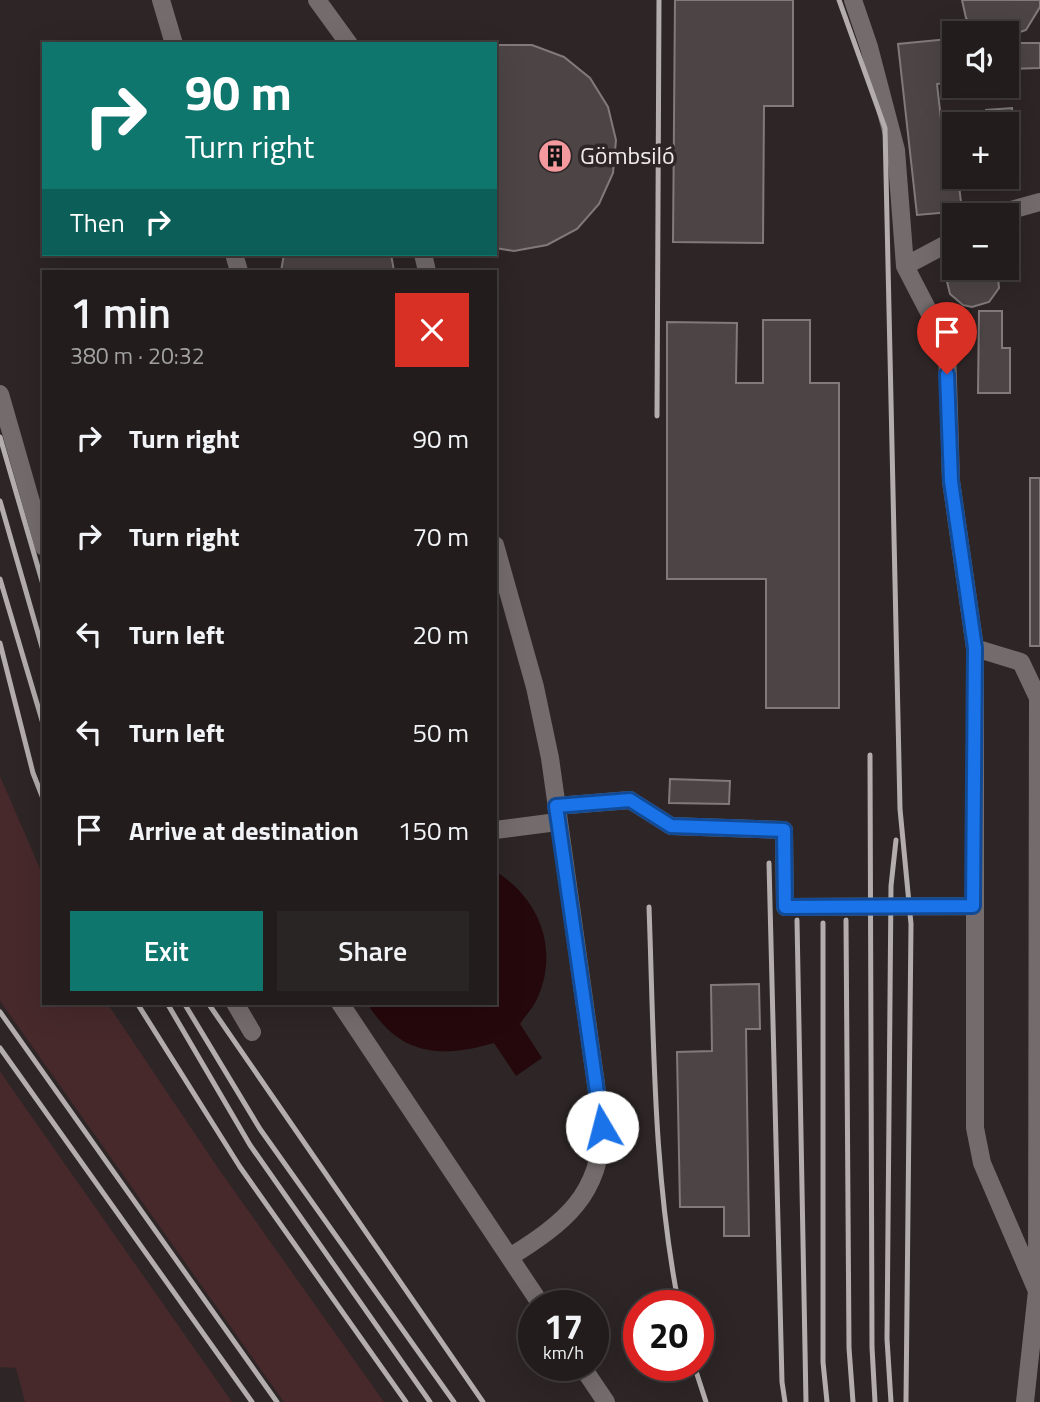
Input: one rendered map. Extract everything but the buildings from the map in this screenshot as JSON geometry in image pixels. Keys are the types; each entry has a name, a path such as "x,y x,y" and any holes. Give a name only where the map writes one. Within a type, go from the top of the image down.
{"lane":[{"path":"161,0 173,42"},
{"path":"317,0 348,42"},
{"path":"853,0 869,47 896,149 905,266 947,347 951,481 975,648 975,1128 982,1163 1037,1292"},
{"path":"1019,208 1040,202"},
{"path":"905,266 942,246"},
{"path":"0,394 42,540"},
{"path":"497,559 500,580 535,687 550,758 602,1127 598,1169 573,1208 552,1231 510,1257"},
{"path":"975,648 1021,662 1038,698 1037,1292 1025,1402"},
{"path":"497,829 556,814 630,800 671,826 784,830 785,907 973,906"},
{"path":"236,1005 252,1032"},
{"path":"341,1005 532,1290"},
{"path":"592,1381 606,1402"}],"shaded area":[{"path":"0,776 42,873 42,1005 108,1005 218,1168 384,1402 284,1402 0,1001"},
{"path":"497,872 523,895 541,926 546,960 544,979 536,1001 520,1024 542,1058 516,1076 494,1043 455,1051 422,1048 407,1043 379,1020 368,1005 497,1005"},
{"path":"0,1071 232,1402 25,1402 16,1368 0,1367"}],"railway":[{"path":"657,416 659,0"},
{"path":"839,0 885,128 900,809 911,924 906,1402"},
{"path":"0,437 42,581"},
{"path":"0,501 42,647"},
{"path":"0,579 42,720"},
{"path":"0,643 33,773 42,796"},
{"path":"870,755 872,1347 875,1402"},
{"path":"891,1402 887,1339 891,886 896,840"},
{"path":"769,863 782,1382 785,1402"},
{"path":"649,907 659,1157 676,1290"},
{"path":"797,920 806,1402"},
{"path":"846,920 849,1348 853,1402"},
{"path":"823,923 823,1362 827,1402"},
{"path":"138,1005 240,1167 406,1402"},
{"path":"168,1005 250,1145 430,1402"},
{"path":"185,1005 260,1129 454,1402"},
{"path":"209,1005 483,1402"},
{"path":"0,1012 277,1402"},
{"path":"0,1048 252,1402"},
{"path":"699,1381 706,1402"}],"place":[{"name":"Gömbsiló","path":"555,156"}],"route":[{"path":"602,1127 556,806 630,800 671,826 784,830 785,907 973,906 975,648 951,481 947,374"}]}
